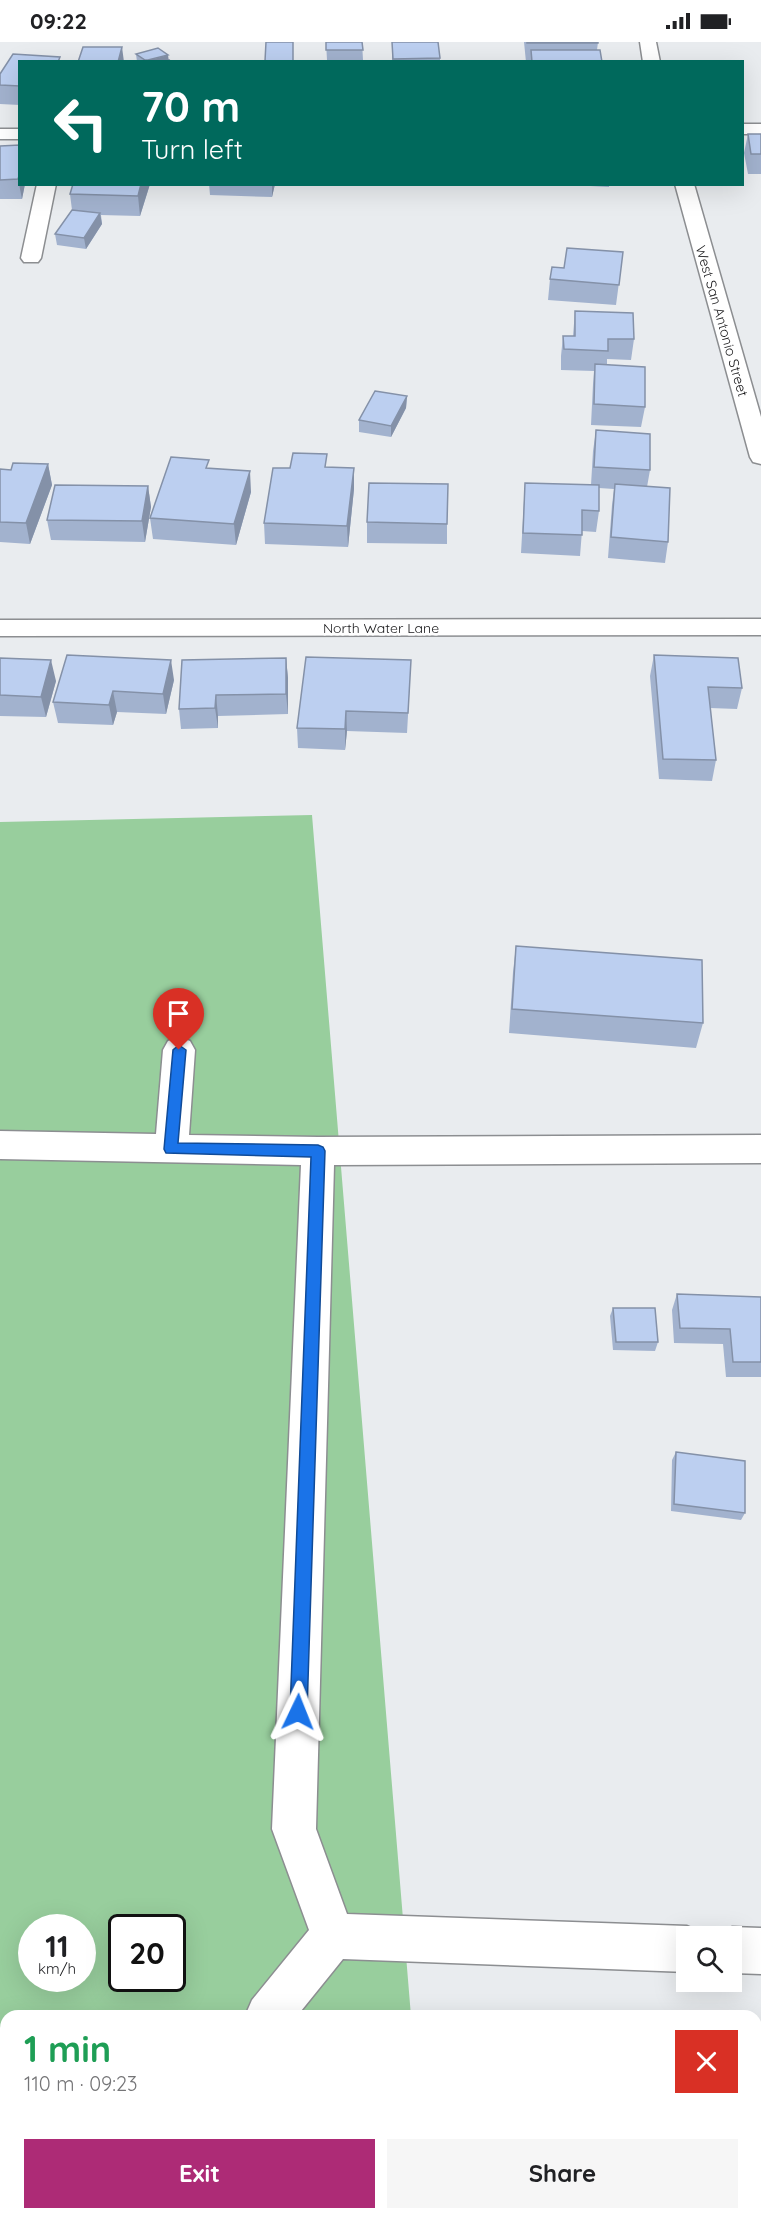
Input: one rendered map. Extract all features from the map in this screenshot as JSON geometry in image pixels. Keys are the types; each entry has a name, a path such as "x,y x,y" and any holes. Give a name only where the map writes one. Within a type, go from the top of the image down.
{"street":[{"path":"648,42 652,60"},
{"path":"744,129 761,129"},
{"path":"0,134 18,134"},
{"path":"31,258 47,186"},
{"name":"West San Antonio Street","path":"685,186 761,457"},
{"name":"North Water Lane","path":"0,628 761,627"},
{"path":"171,1149 179,1050"},
{"path":"0,1146 318,1151 761,1149"},
{"path":"318,1151 294,1829 333,1936"},
{"path":"333,1936 676,1949"},
{"path":"273,2010 333,1936"},
{"path":"742,1950 761,1951"}],"green space":[{"path":"312,815 411,2010 0,2010 0,822"}],"building":[{"path":"266,42 293,42 293,60 265,60"},
{"path":"326,42 362,42 363,50 326,50"},
{"path":"392,42 438,42 440,58 393,59"},
{"path":"598,42 598,43 527,43"},
{"path":"83,47 122,47 119,60 79,60"},
{"path":"158,48 168,55 145,60 136,54"},
{"path":"531,50 600,50 602,60 532,60"},
{"path":"13,54 60,57 59,60 18,60 18,86 0,85 0,74"},
{"path":"748,134 761,134 761,154 751,154"},
{"path":"18,145 18,179 0,180 0,146"},
{"path":"72,186 140,186 138,196 70,194"},
{"path":"72,210 100,213 84,238 55,234"},
{"path":"567,248 623,252 619,285 550,279 552,267 564,268"},
{"path":"575,311 633,313 634,339 608,339 608,351 564,349 563,336 575,336"},
{"path":"595,364 645,367 645,407 594,404"},
{"path":"375,391 407,396 391,426 359,420"},
{"path":"596,430 650,434 650,470 594,467"},
{"path":"293,453 327,454 325,467 354,468 347,526 264,523 273,468 290,468"},
{"path":"171,457 209,460 206,468 250,471 234,524 150,518"},
{"path":"13,463 48,464 26,523 0,522 0,469 11,470"},
{"path":"369,483 448,484 447,524 367,522"},
{"path":"525,483 599,485 599,511 582,510 582,535 523,533"},
{"path":"615,484 670,488 668,542 611,537"},
{"path":"55,485 148,486 142,521 47,520"},
{"path":"67,655 171,660 163,694 113,691 109,705 53,702"},
{"path":"654,655 738,658 742,688 708,687 716,760 663,759"},
{"path":"306,657 411,660 408,713 346,711 345,729 297,728"},
{"path":"0,658 51,660 41,697 0,695"},
{"path":"286,658 286,694 216,695 215,708 179,709 182,660"},
{"path":"516,946 702,960 703,1023 512,1009"},
{"path":"677,1294 761,1297 761,1362 733,1362 730,1329 680,1328"},
{"path":"613,1308 655,1308 658,1342 616,1342"},
{"path":"676,1452 745,1461 745,1513 674,1504"}],"route":[{"path":"179,1050 171,1149 318,1151 298,1712"}]}
